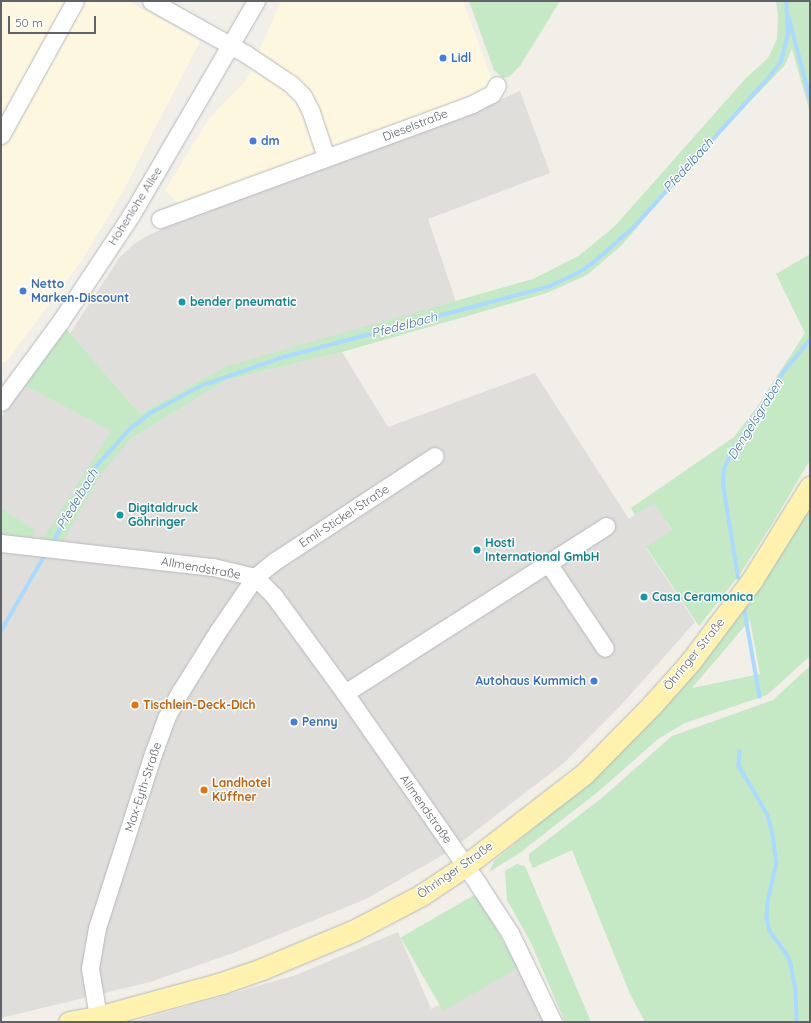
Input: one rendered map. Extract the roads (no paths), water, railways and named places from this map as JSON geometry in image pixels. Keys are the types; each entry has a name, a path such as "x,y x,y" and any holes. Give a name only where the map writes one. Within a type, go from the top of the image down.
{"main road":[{"name":"Öhringer Straße","path":"69,1022 98,1017 222,983 262,970 353,931 420,896 465,866 584,774 652,705 691,661 752,580 810,487"}],"street":[{"path":"1,135 75,1"},
{"path":"151,1 231,46 291,84 303,96 311,112 326,158"},
{"name":"Hohenlohe Allee","path":"2,400 60,322 131,215 256,1"},
{"name":"Dieselstraße","path":"160,219 472,104 492,94 496,85"},
{"name":"Emil-Stickel-Straße","path":"255,577 275,560 436,456"},
{"path":"345,694 606,526"},
{"name":"Allmendstraße","path":"1,543 41,546 212,567 255,577 274,596 345,694 510,933 553,1022"},
{"path":"548,563 605,648"},
{"name":"Max-Eyth-Straße","path":"98,1017 90,968 97,928 153,754 166,718 180,692 218,631 255,577"}],"waterway":[{"name":"Pfedelbach","path":"52,544 93,470 130,429 152,412 178,398 204,385 284,357 550,286 578,273 593,263 635,226 781,62 788,34 786,1"},
{"name":"Dengelsgraben","path":"789,17 810,97"},
{"name":"Dengelsgraben","path":"738,578 723,484 724,469 731,454 784,371 810,340"},
{"name":"Pfedelbach","path":"1,631 46,553"},
{"name":"Dengelsgraben","path":"744,606 760,697"},
{"name":"Dengelsgraben","path":"740,751 739,766 768,815 773,835 777,863 768,902 767,918 770,931 787,954 791,964 796,990 797,1022"}],"place":[{"name":"Lidl","path":"443,58"},
{"name":"dm","path":"253,141"},
{"name":"Netto Marken-Discount","path":"23,291"},
{"name":"bender pneumatic","path":"182,302"},
{"name":"Digitaldruck Göhringer","path":"120,515"},
{"name":"Hosti International GmbH","path":"477,550"},
{"name":"Casa Ceramonica","path":"644,597"},
{"name":"Autohaus Kummich","path":"594,681"},
{"name":"Tischlein-Deck-Dich","path":"135,705"},
{"name":"Penny","path":"294,722"},
{"name":"Landhotel Küffner","path":"204,790"}]}
